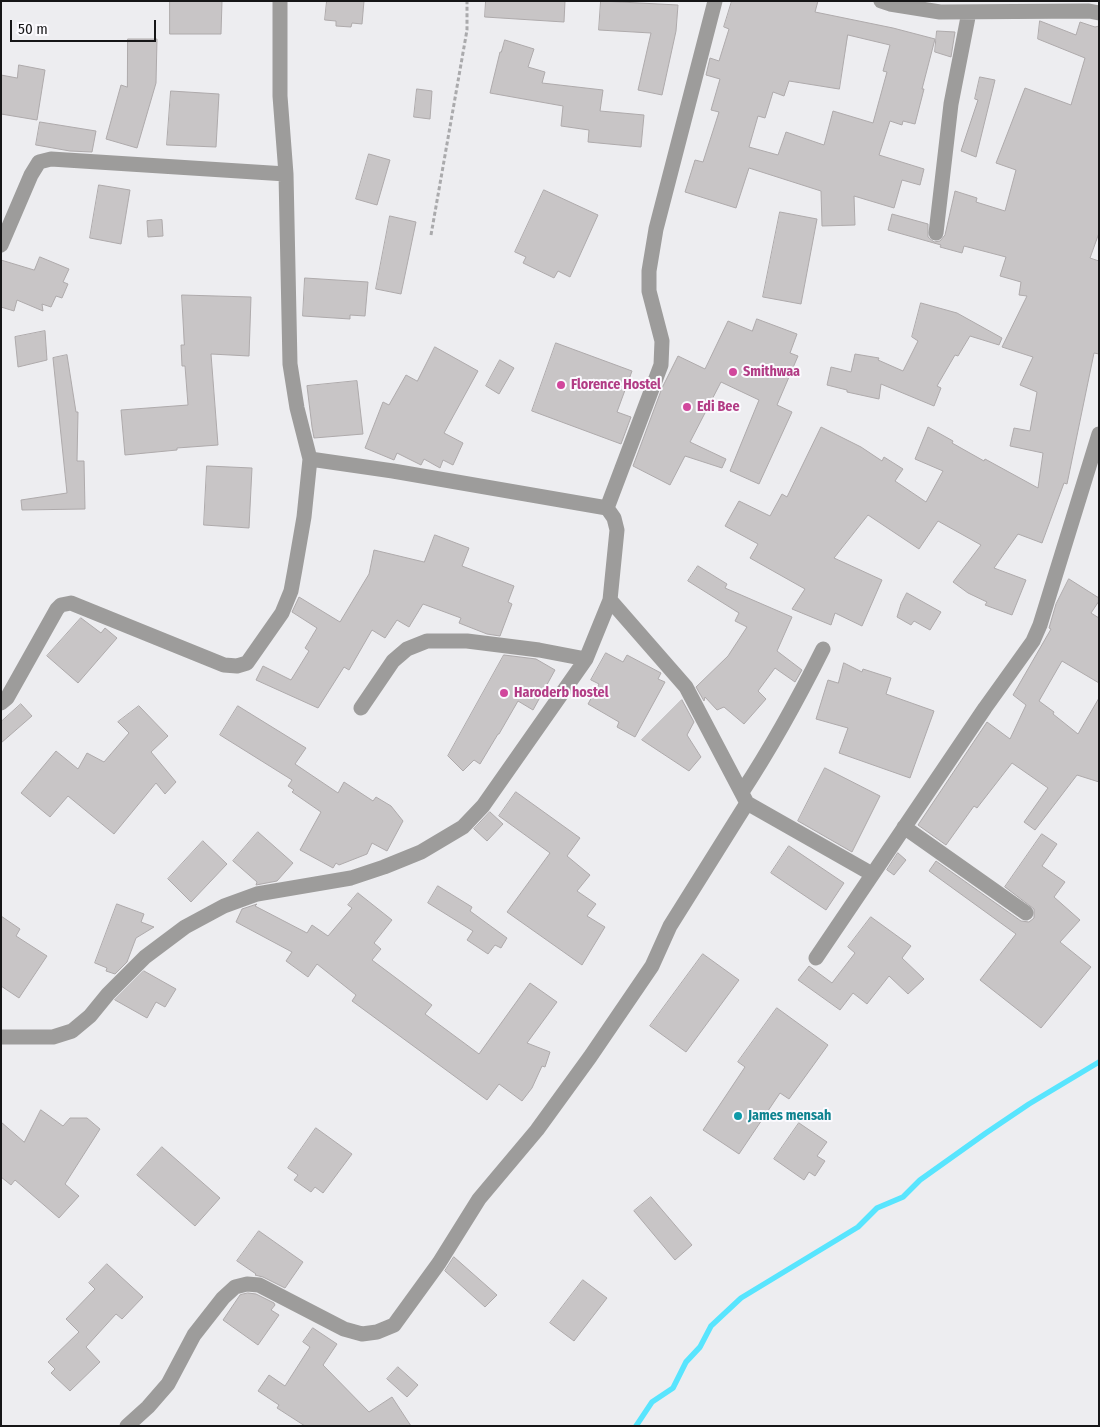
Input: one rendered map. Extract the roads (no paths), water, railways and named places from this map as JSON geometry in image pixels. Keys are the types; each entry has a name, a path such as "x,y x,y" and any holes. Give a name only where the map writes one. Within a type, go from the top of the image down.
{"street":[{"path":"1,703 7,698 56,609 66,604 71,603 224,665 237,666 247,663 282,613 291,591 304,517 310,459 297,408 290,364 286,174 280,96 280,1"},
{"path":"607,508 661,365 662,341 649,291 649,271 656,229 715,1"},
{"path":"881,1 940,12 969,12 1025,6 1099,13"},
{"path":"936,233 951,104 969,12"},
{"path":"1,245 31,174 39,162 51,159 286,174"},
{"path":"816,958 985,708 1033,641 1040,625 1099,434"},
{"path":"1,1036 53,1037 72,1031 90,1016 108,994 145,957 185,927 224,906 257,894 351,878 376,870 421,852 463,827 483,806 586,659 610,600 617,530 614,518 607,508 393,471 310,459"},
{"path":"610,600 686,686 745,798 872,874"},
{"path":"361,708 393,661 407,649 427,641 467,641 539,650 586,659"},
{"path":"126,1426 148,1407 168,1384 194,1335 223,1298 235,1287 247,1284 259,1285 344,1329 362,1334 378,1332 394,1325 439,1262 479,1200 537,1130 652,966 670,926 745,798 822,649"},
{"path":"904,827 1026,913"}],"waterway":[{"path":"636,1426 652,1402 673,1388 686,1362 700,1347 711,1326 741,1298 858,1227 877,1208 903,1197 920,1180 986,1133 1029,1104 1099,1062"}],"place":[{"name":"Smithwaa","path":"733,372"},
{"name":"Florence Hostel","path":"561,385"},
{"name":"Edi Bee","path":"687,407"},
{"name":"Haroderb hostel","path":"504,693"},
{"name":"James mensah","path":"738,1116"}]}
